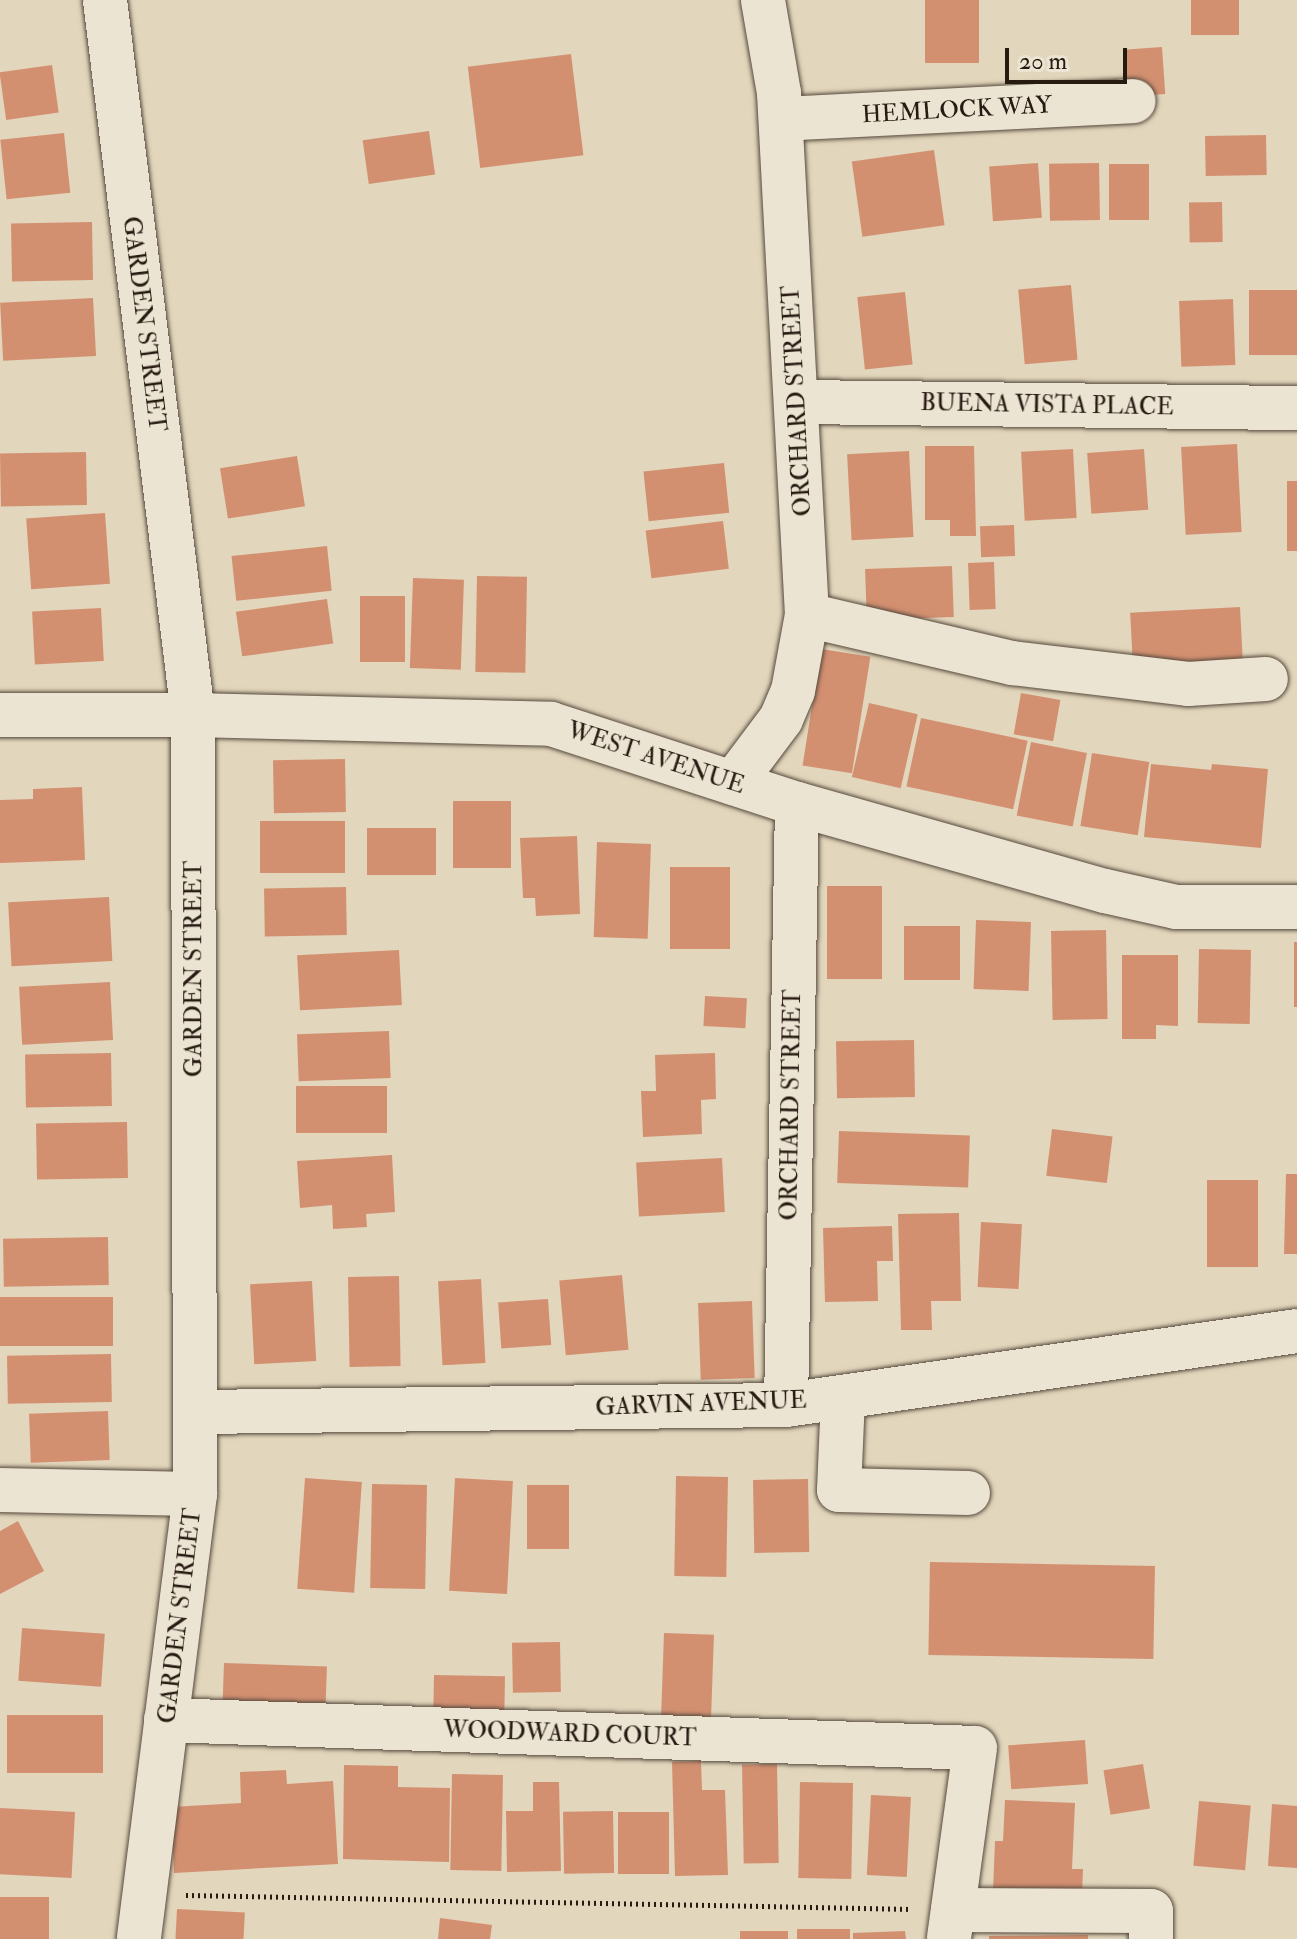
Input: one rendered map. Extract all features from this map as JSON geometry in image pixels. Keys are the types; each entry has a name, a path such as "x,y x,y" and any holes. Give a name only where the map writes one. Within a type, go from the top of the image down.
{"street":[{"name":"GARDEN STREET","path":"105,0 193,715 195,1494 139,1939"},
{"name":"ORCHARD STREET","path":"733,783 781,719 793,691 807,615 781,119 763,0"},
{"name":"HEMLOCK WAY","path":"781,119 1134,101"},
{"name":"BUENA VISTA PLACE","path":"798,402 1297,408"},
{"path":"807,615 1012,663 1188,684 1266,679"},
{"name":"WEST AVENUE","path":"0,715 193,715 551,724 797,804 1105,891 1176,907 1297,907"},
{"name":"ORCHARD STREET","path":"786,1405 797,804"},
{"name":"GARVIN AVENUE","path":"196,1412 786,1405 1297,1331"},
{"path":"843,1398 839,1490 968,1493"},
{"path":"0,1490 195,1494"},
{"name":"WOODWARD COURT","path":"166,1720 975,1748 951,1924"},
{"path":"951,1924 1151,1925"}],"path":[{"path":"146,1894 951,1924"}],"building":[{"path":"925,0 979,0 979,63 925,63"},
{"path":"1191,0 1239,0 1239,35 1191,35"},
{"path":"1162,47 1165,94 1126,97 1123,50"},
{"path":"571,54 583,155 480,168 468,67"},
{"path":"52,65 59,113 6,120 0,72"},
{"path":"429,131 435,175 369,184 363,140"},
{"path":"64,133 70,193 7,199 0,140"},
{"path":"1266,135 1267,175 1206,176 1205,136"},
{"path":"934,150 945,225 862,237 852,162"},
{"path":"1038,163 1042,218 993,221 989,166"},
{"path":"1099,163 1100,220 1050,221 1049,164"},
{"path":"1109,164 1149,164 1149,220 1109,220"},
{"path":"1222,202 1223,242 1190,243 1189,203"},
{"path":"92,222 93,280 12,281 11,223"},
{"path":"1071,285 1078,360 1025,364 1018,290"},
{"path":"1249,290 1297,290 1297,355 1249,355"},
{"path":"905,292 913,365 865,370 857,297"},
{"path":"93,298 96,356 3,361 0,303"},
{"path":"1233,299 1235,365 1181,367 1179,301"},
{"path":"1237,444 1242,532 1186,535 1181,447"},
{"path":"925,446 974,446 976,536 950,536 950,520 925,520"},
{"path":"1073,449 1077,518 1025,521 1021,452"},
{"path":"1144,449 1148,510 1091,514 1087,453"},
{"path":"909,451 914,537 852,540 847,454"},
{"path":"86,452 87,505 1,506 0,454"},
{"path":"297,456 305,506 228,519 220,468"},
{"path":"724,463 729,513 649,521 643,471"},
{"path":"1287,481 1297,481 1297,551 1287,551"},
{"path":"105,513 110,584 31,589 26,519"},
{"path":"723,521 729,569 651,578 646,531"},
{"path":"1014,525 1015,556 981,557 980,526"},
{"path":"327,546 332,591 236,601 232,556"},
{"path":"994,562 996,609 970,610 968,563"},
{"path":"952,566 954,617 867,620 865,569"},
{"path":"477,576 527,577 525,673 475,672"},
{"path":"413,578 464,580 461,670 410,668"},
{"path":"360,596 405,596 405,662 360,662"},
{"path":"327,599 333,644 242,656 236,612"},
{"path":"1240,607 1243,665 1133,671 1130,613"},
{"path":"101,608 104,661 35,665 32,612"},
{"path":"821,649 870,657 852,773 803,766"},
{"path":"1021,693 1060,700 1053,741 1014,734"},
{"path":"869,703 918,714 901,788 852,777"},
{"path":"921,718 1028,741 1013,809 906,786"},
{"path":"1031,742 1087,753 1073,826 1017,816"},
{"path":"1092,753 1149,762 1138,835 1080,826"},
{"path":"345,759 346,812 274,813 273,760"},
{"path":"1151,764 1211,770 1212,764 1268,769 1261,848 1144,837"},
{"path":"82,787 85,860 0,863 0,800 33,799 33,789"},
{"path":"453,801 511,801 511,868 453,868"},
{"path":"260,821 345,821 345,873 260,873"},
{"path":"367,828 436,828 436,875 367,875"},
{"path":"577,836 580,914 536,916 535,898 523,898 520,838"},
{"path":"597,842 651,844 648,939 594,937"},
{"path":"670,867 730,867 730,949 670,949"},
{"path":"827,886 882,886 882,979 827,979"},
{"path":"346,887 347,935 265,936 264,888"},
{"path":"109,897 112,961 11,966 8,902"},
{"path":"976,920 1031,922 1029,991 974,989"},
{"path":"904,926 960,926 960,980 904,980"},
{"path":"1106,930 1108,1019 1053,1020 1051,931"},
{"path":"1294,942 1297,942 1297,1007 1294,1007"},
{"path":"1199,949 1251,950 1250,1024 1198,1023"},
{"path":"399,950 402,1005 300,1010 297,955"},
{"path":"1122,955 1178,955 1178,1026 1156,1025 1156,1039 1122,1039"},
{"path":"110,982 113,1040 22,1045 19,987"},
{"path":"705,996 747,998 745,1028 703,1026"},
{"path":"389,1031 391,1078 299,1081 297,1034"},
{"path":"914,1040 915,1097 837,1098 836,1041"},
{"path":"111,1053 112,1106 26,1107 25,1055"},
{"path":"715,1053 716,1099 701,1100 702,1134 643,1137 641,1091 656,1091 655,1055"},
{"path":"296,1086 387,1086 387,1133 296,1133"},
{"path":"127,1122 128,1178 37,1180 36,1124"},
{"path":"1052,1129 1113,1136 1107,1183 1046,1176"},
{"path":"839,1131 970,1136 968,1188 837,1183"},
{"path":"392,1155 395,1212 366,1214 367,1227 333,1229 332,1205 300,1208 297,1161"},
{"path":"722,1158 725,1212 639,1216 636,1163"},
{"path":"1286,1174 1297,1174 1297,1254 1284,1254"},
{"path":"1207,1180 1258,1180 1258,1267 1207,1267"},
{"path":"959,1213 961,1301 931,1301 932,1330 901,1330 898,1214"},
{"path":"981,1222 1022,1224 1019,1289 978,1287"},
{"path":"892,1226 893,1261 877,1261 878,1301 825,1302 823,1228"},
{"path":"108,1237 109,1285 4,1287 3,1239"},
{"path":"622,1275 629,1350 566,1355 559,1280"},
{"path":"399,1276 401,1366 350,1367 348,1277"},
{"path":"481,1279 485,1363 442,1365 438,1281"},
{"path":"312,1281 316,1361 254,1364 250,1284"},
{"path":"0,1297 113,1297 113,1346 0,1346"},
{"path":"548,1299 551,1345 501,1348 498,1302"},
{"path":"752,1301 755,1378 701,1380 698,1303"},
{"path":"111,1354 112,1402 8,1404 7,1356"},
{"path":"108,1411 110,1460 31,1463 29,1414"},
{"path":"676,1476 728,1477 726,1577 674,1576"},
{"path":"305,1478 362,1482 354,1593 297,1589"},
{"path":"455,1478 513,1481 507,1594 449,1591"},
{"path":"808,1479 809,1552 754,1553 753,1480"},
{"path":"372,1484 427,1485 425,1589 370,1588"},
{"path":"527,1485 569,1485 569,1549 527,1549"},
{"path":"18,1521 44,1571 0,1594 0,1531"},
{"path":"930,1562 1155,1566 1153,1659 928,1655"},
{"path":"22,1628 105,1634 101,1687 18,1681"},
{"path":"664,1633 714,1635 711,1717 661,1715"},
{"path":"560,1642 561,1692 513,1693 512,1643"},
{"path":"224,1663 327,1667 325,1724 222,1720"},
{"path":"434,1675 505,1676 504,1721 433,1720"},
{"path":"7,1715 103,1715 103,1773 7,1773"},
{"path":"1085,1740 1088,1784 1011,1789 1008,1745"},
{"path":"701,1761 702,1790 725,1790 728,1875 675,1876 672,1762"},
{"path":"777,1764 779,1863 744,1864 742,1765"},
{"path":"1143,1764 1150,1808 1111,1815 1103,1770"},
{"path":"344,1765 398,1766 398,1787 450,1788 449,1862 343,1859"},
{"path":"286,1770 287,1784 333,1781 338,1864 174,1873 171,1807 241,1803 240,1772"},
{"path":"452,1774 503,1775 501,1871 450,1870"},
{"path":"533,1782 559,1782 561,1871 507,1872 506,1811 533,1811"},
{"path":"800,1782 853,1783 851,1879 798,1878"},
{"path":"871,1795 911,1797 907,1877 867,1875"},
{"path":"1005,1800 1075,1803 1072,1869 1083,1869 1082,1895 993,1891 995,1841 1003,1841"},
{"path":"1199,1801 1251,1806 1245,1870 1193,1866"},
{"path":"1272,1804 1297,1806 1297,1868 1268,1866"},
{"path":"0,1808 75,1812 72,1878 0,1874"},
{"path":"613,1811 614,1873 564,1874 563,1812"},
{"path":"618,1812 669,1812 669,1874 618,1874"},
{"path":"0,1897 49,1897 49,1939 0,1939"},
{"path":"177,1909 245,1913 244,1939 175,1939"},
{"path":"440,1918 492,1925 490,1939 438,1939"},
{"path":"797,1929 850,1929 850,1939 797,1939"},
{"path":"740,1931 788,1931 788,1939 740,1939"},
{"path":"905,1931 906,1939 853,1939 853,1933"},
{"path":"1088,1935 1088,1939 989,1939 989,1936"}]}
